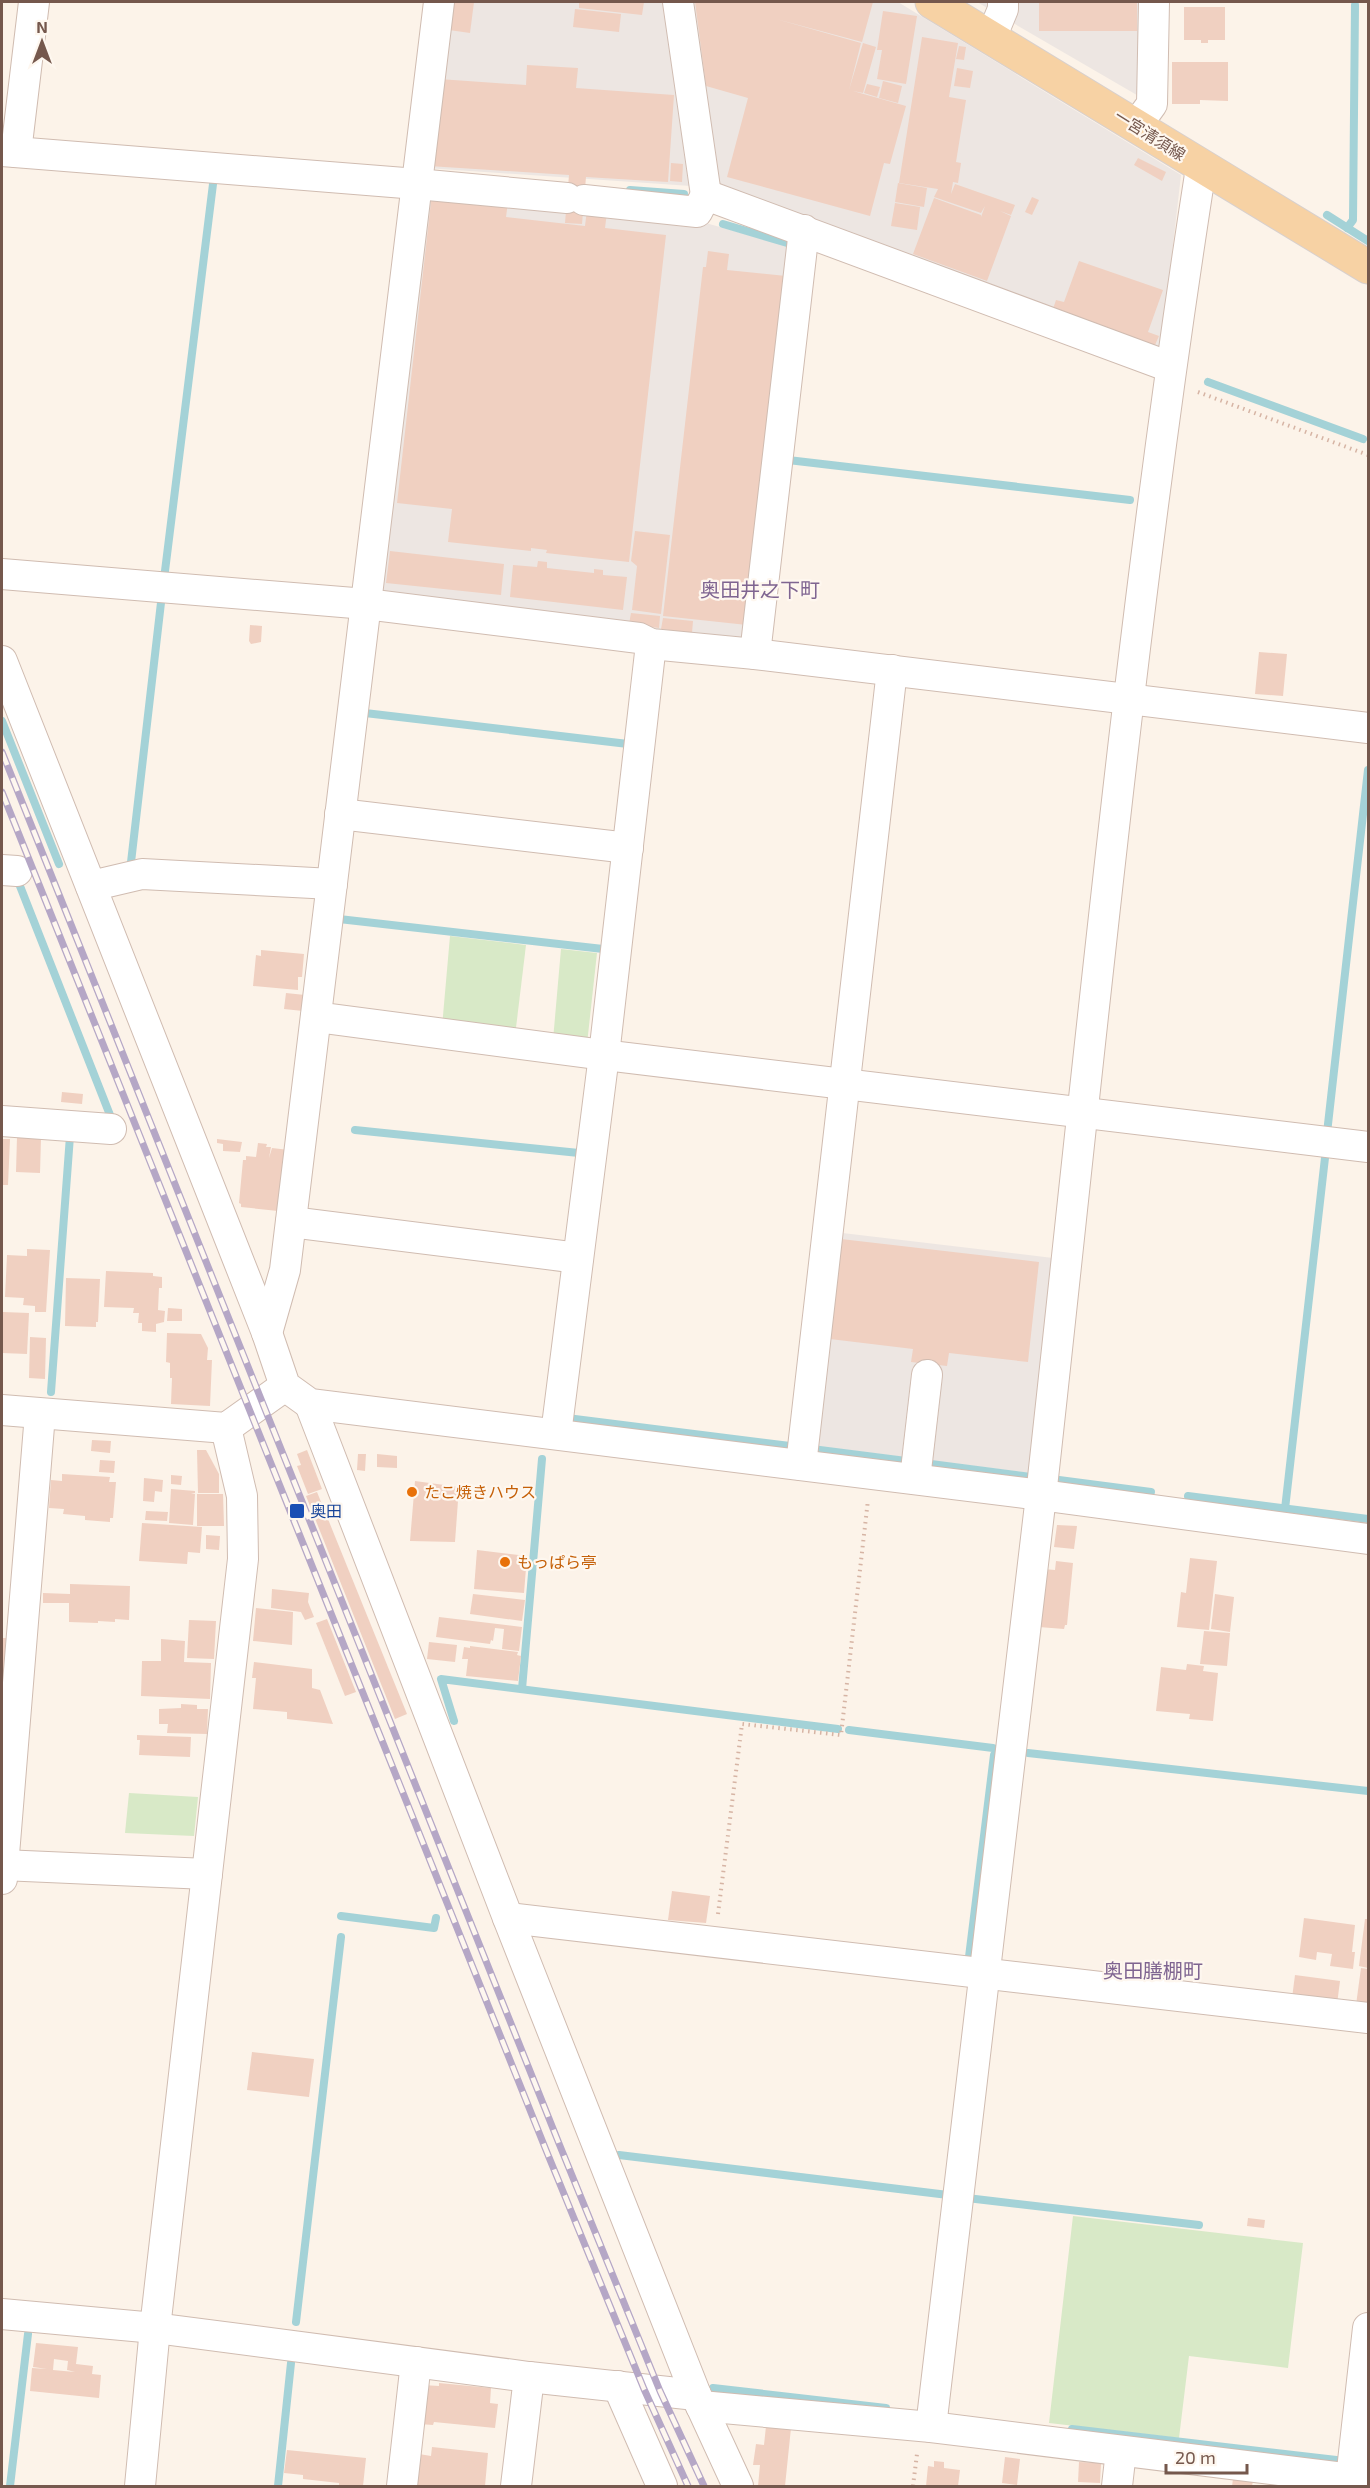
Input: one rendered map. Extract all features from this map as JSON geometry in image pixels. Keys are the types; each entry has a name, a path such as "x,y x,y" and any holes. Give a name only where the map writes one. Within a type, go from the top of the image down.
{"main road":[{"name":"一宮清須線","path":"932,2 1201,168 1368,267"}],"street":[{"path":"34,2 8,152 417,184 697,212 706,195 678,2"},
{"path":"267,1333 285,1270 439,2"},
{"path":"991,38 1003,9 1003,2"},
{"path":"1136,126 1152,104 1154,2"},
{"path":"931,2427 986,1973 1041,1495 1081,1112 1130,700 1169,374 1201,168"},
{"path":"706,195 804,230 1169,374"},
{"path":"755,654 804,230"},
{"path":"2,573 366,604 639,638 651,644 892,670 1368,728"},
{"path":"556,1434 604,1055 651,644"},
{"path":"2,661 267,1333 285,1386 310,1404 1041,1495 1368,1539"},
{"path":"801,1465 892,670"},
{"path":"340,814 628,848"},
{"path":"91,886 142,874 332,884"},
{"path":"316,1017 604,1055 1368,1147"},
{"path":"2,1121 111,1129"},
{"path":"291,1222 578,1258"},
{"path":"915,1479 927,1375"},
{"path":"2,1410 226,1428 285,1386"},
{"path":"310,1404 508,1918 698,2400 738,2487"},
{"path":"40,1414 2,1870 207,1874"},
{"path":"140,2487 155,2328 243,1559 242,1497 226,1428"},
{"path":"508,1918 1368,2018"},
{"path":"2,2314 155,2328 529,2377 618,2386 698,2400 1357,2481 1368,2328"},
{"path":"402,2487 416,2362"},
{"path":"516,2487 529,2377"},
{"path":"618,2386 662,2487"},
{"path":"1117,2487 1121,2451"}],"path":[{"path":"1169,374 1368,455"},
{"path":"715,1942 742,1724 841,1735 871,1474"}],"shaded area":[{"path":"447,2 670,2 691,186 426,168"},
{"path":"694,2 898,2 1181,175 1161,351 716,187"},
{"path":"977,2 1143,2 1142,98"},
{"path":"427,191 681,216 791,247 745,641 378,598"},
{"path":"834,1232 1053,1258 1030,1473 808,1445"}],"green space":[{"path":"450,936 526,945 515,1036 442,1027"},
{"path":"561,949 597,953 587,1044 553,1040"},
{"path":"129,1793 198,1797 194,1836 125,1833"},
{"path":"1073,2216 1303,2243 1288,2368 1189,2356 1179,2438 1049,2423"}],"building":[{"path":"452,2 474,2 470,33 449,30"},
{"path":"579,2 644,2 642,15 579,8"},
{"path":"695,2 873,2 862,42 776,19 861,43 849,90 863,43 876,47 863,93 853,91 906,106 890,164 884,163 870,216 727,177 748,98 706,86"},
{"path":"1039,2 1137,2 1137,31 1039,31"},
{"path":"1184,7 1225,7 1225,40 1208,40 1208,43 1201,43 1201,40 1184,40"},
{"path":"575,9 621,14 619,32 573,27"},
{"path":"883,11 917,16 906,84 877,79 882,50 877,50"},
{"path":"922,37 958,43 949,97 966,100 956,162 961,163 958,183 953,182 951,194 955,184 1015,205 1011,215 1000,211 1011,216 987,281 913,254 934,198 981,215 981,217 985,206 981,213 934,197 938,189 899,183"},
{"path":"959,46 966,47 964,60 956,59"},
{"path":"1172,62 1228,62 1228,101 1200,100 1200,104 1172,104"},
{"path":"527,65 578,68 576,88 674,95 668,182 586,177 582,224 565,223 569,175 429,166 439,79 526,85"},
{"path":"957,68 973,71 970,88 954,86"},
{"path":"883,81 902,86 898,103 879,98"},
{"path":"867,84 880,87 877,97 864,93"},
{"path":"1138,158 1166,172 1162,181 1134,165"},
{"path":"671,163 683,164 682,182 670,181"},
{"path":"898,183 927,188 924,207 895,202"},
{"path":"432,193 508,202 506,217 585,226 587,210 607,212 605,228 666,235 629,562 546,553 547,550 531,548 531,551 448,542 452,509 397,503"},
{"path":"1032,197 1039,200 1032,215 1025,212"},
{"path":"895,203 920,207 917,230 891,226"},
{"path":"708,251 729,254 727,270 786,276 747,625 663,616 703,267 706,267"},
{"path":"1079,261 1163,290 1148,332 1159,336 1155,345 1053,309 1056,300 1064,302"},
{"path":"635,531 670,535 661,614 632,610 637,566 631,561"},
{"path":"390,551 504,564 501,595 386,583"},
{"path":"538,561 547,562 547,568 594,573 594,569 603,570 603,575 627,577 623,610 510,597 513,565 537,567"},
{"path":"631,613 660,616 659,628 629,624"},
{"path":"663,618 693,621 692,633 661,629"},
{"path":"250,625 262,626 261,642 251,644 249,641"},
{"path":"1259,652 1287,654 1283,696 1255,694"},
{"path":"261,950 304,954 302,977 298,977 298,990 253,986 256,955 261,956"},
{"path":"286,993 305,995 303,1011 284,1009"},
{"path":"62,1092 83,1094 82,1104 61,1102"},
{"path":"17,1137 41,1138 40,1173 16,1172"},
{"path":"2,1139 10,1139 8,1185 2,1185"},
{"path":"217,1139 242,1142 240,1152 223,1151 223,1144 217,1143"},
{"path":"258,1143 271,1147 269,1158 272,1148 289,1150 288,1159 283,1159 278,1211 241,1207 239,1203 243,1160 246,1160 246,1156 256,1157"},
{"path":"841,1239 1039,1262 1028,1362 949,1353 947,1366 911,1362 913,1349 830,1339"},
{"path":"27,1249 50,1250 46,1312 35,1312 35,1306 23,1305 24,1298 5,1297 7,1255 27,1256"},
{"path":"106,1271 153,1273 153,1276 162,1277 158,1310 165,1311 164,1322 156,1324 156,1332 142,1331 142,1323 138,1323 139,1313 133,1313 134,1308 104,1307"},
{"path":"66,1278 100,1279 96,1327 65,1326"},
{"path":"168,1308 182,1309 182,1321 167,1321"},
{"path":"3,1312 29,1313 27,1354 2,1353"},
{"path":"167,1333 201,1334 208,1348 207,1360 212,1360 210,1406 171,1404 172,1378 170,1378 170,1363 166,1362"},
{"path":"30,1337 46,1338 45,1379 29,1378"},
{"path":"92,1440 111,1441 110,1453 91,1451"},
{"path":"197,1450 206,1450 219,1474 219,1493 198,1493"},
{"path":"307,1450 322,1489 308,1494 297,1466 301,1465 297,1454"},
{"path":"358,1454 366,1454 365,1471 357,1470"},
{"path":"377,1454 397,1456 397,1468 377,1467"},
{"path":"100,1460 115,1461 114,1473 99,1472"},
{"path":"62,1474 110,1477 109,1482 116,1482 113,1518 110,1518 110,1522 85,1520 85,1516 63,1514 64,1509 49,1508 51,1480 62,1481"},
{"path":"171,1475 182,1476 181,1485 171,1484"},
{"path":"144,1478 163,1480 162,1492 155,1491 154,1502 143,1501"},
{"path":"415,1481 459,1487 455,1542 410,1541"},
{"path":"171,1489 195,1491 191,1493 195,1494 193,1525 169,1523"},
{"path":"317,1492 407,1714 395,1719 306,1496"},
{"path":"197,1494 223,1494 224,1526 197,1526"},
{"path":"146,1511 168,1512 167,1521 145,1520"},
{"path":"142,1523 202,1527 200,1553 188,1552 187,1564 139,1561"},
{"path":"1057,1525 1077,1526 1074,1549 1054,1547"},
{"path":"206,1535 220,1536 219,1550 206,1549"},
{"path":"477,1550 527,1556 524,1593 474,1589"},
{"path":"1190,1558 1217,1561 1209,1630 1177,1627 1181,1592 1186,1593"},
{"path":"1056,1561 1073,1563 1067,1625 1064,1629 1039,1627 1043,1569 1055,1570"},
{"path":"70,1584 130,1586 129,1620 115,1619 115,1622 98,1621 98,1623 69,1622 69,1603 43,1603 43,1593 70,1594"},
{"path":"272,1589 309,1593 308,1602 314,1617 305,1620 301,1612 271,1608"},
{"path":"473,1594 525,1600 522,1621 470,1614"},
{"path":"1215,1594 1234,1597 1230,1632 1211,1629"},
{"path":"256,1608 293,1612 292,1645 253,1641"},
{"path":"439,1617 522,1627 519,1651 502,1649 504,1629 495,1628 493,1641 491,1640 490,1644 436,1637"},
{"path":"327,1619 356,1692 345,1696 316,1623"},
{"path":"189,1620 216,1621 214,1659 187,1658"},
{"path":"1204,1631 1230,1633 1227,1666 1200,1664"},
{"path":"2,1638 6,1638 4,1674 2,1674"},
{"path":"161,1639 185,1641 184,1662 211,1663 210,1699 141,1696 142,1661 161,1661"},
{"path":"429,1642 457,1645 455,1662 427,1659"},
{"path":"470,1646 518,1652 517,1655 521,1656 518,1681 466,1676 468,1659 462,1659 464,1647 470,1648"},
{"path":"254,1662 312,1669 312,1688 320,1690 333,1724 287,1719 287,1712 253,1709 256,1678 252,1678"},
{"path":"1187,1664 1204,1666 1203,1671 1218,1673 1213,1721 1189,1719 1190,1714 1156,1711 1161,1667 1186,1670"},
{"path":"181,1704 197,1705 197,1709 208,1709 207,1734 167,1733 168,1724 159,1724 159,1709 181,1708"},
{"path":"137,1735 191,1737 190,1757 139,1755 140,1740 137,1740"},
{"path":"672,1891 710,1896 706,1923 668,1920"},
{"path":"1304,1918 1355,1925 1353,1969 1330,1966 1332,1954 1317,1952 1316,1960 1299,1957"},
{"path":"1365,1919 1368,1919 1368,1968 1359,1966"},
{"path":"1361,1968 1368,1969 1368,2007 1356,2005"},
{"path":"1295,1975 1340,1981 1337,2004 1292,1998"},
{"path":"252,2052 314,2059 309,2097 247,2090"},
{"path":"1248,2218 1265,2220 1264,2228 1247,2226"},
{"path":"36,2343 78,2347 76,2364 93,2366 92,2374 101,2375 99,2398 30,2391 32,2368 47,2369 33,2367","holes":["54,2359 68,2361 67,2370 75,2372 53,2370"]},
{"path":"439,2383 491,2388 490,2403 498,2404 495,2428 434,2422 433,2425 419,2424 423,2385 439,2386"},
{"path":"766,2426 791,2428 785,2486 758,2486 760,2465 753,2465 756,2444 764,2445"},
{"path":"432,2447 488,2453 485,2486 415,2486 419,2454 431,2456"},
{"path":"287,2450 366,2458 363,2486 339,2486 339,2483 303,2479 303,2475 284,2473"},
{"path":"1005,2457 1020,2459 1017,2485 1002,2483"},
{"path":"934,2461 944,2462 944,2468 960,2470 958,2486 926,2486 928,2466 934,2467"},
{"path":"1079,2462 1101,2463 1100,2483 1078,2482"},
{"path":"1233,2479 1253,2481 1252,2486 1232,2486"}],"waterway":[{"path":"1347,228 1353,220 1355,5"},
{"path":"164,579 214,176"},
{"path":"630,190 684,194"},
{"path":"1327,215 1368,241"},
{"path":"723,224 794,245 794,248"},
{"path":"1208,382 1363,439"},
{"path":"788,460 1130,500"},
{"path":"130,871 162,594"},
{"path":"365,713 628,744"},
{"path":"2,721 59,864"},
{"path":"1327,1133 1368,770"},
{"path":"12,881 18,881 110,1115"},
{"path":"339,919 603,949"},
{"path":"355,1130 579,1153"},
{"path":"51,1392 70,1136 74,1136"},
{"path":"1285,1509 1326,1149"},
{"path":"567,1418 798,1447"},
{"path":"812,1449 906,1461"},
{"path":"522,1689 542,1459"},
{"path":"931,1464 1031,1477"},
{"path":"1059,1480 1151,1492"},
{"path":"1188,1496 1368,1519"},
{"path":"454,1721 441,1679 838,1729"},
{"path":"849,1730 993,1748"},
{"path":"1028,1753 1368,1791"},
{"path":"968,1965 994,1755"},
{"path":"341,1916 434,1928 436,1918"},
{"path":"296,2322 341,1937"},
{"path":"619,2155 948,2195"},
{"path":"967,2198 1199,2225"},
{"path":"10,2486 28,2334"},
{"path":"278,2486 291,2363"},
{"path":"713,2388 886,2408"},
{"path":"1072,2429 1345,2461"}],"railway":[{"path":"2,752 560,2146 660,2391 704,2486"},
{"path":"2,792 546,2150 644,2389 688,2486"}],"place":[{"name":"たこ焼きハウス","path":"412,1492"},
{"name":"奥田","path":"297,1511"},
{"name":"もっぱら亭","path":"505,1562"}],"district":[{"name":"奥田井之下町","path":"760,590"},
{"name":"奥田膳棚町","path":"1153,1971"}]}
